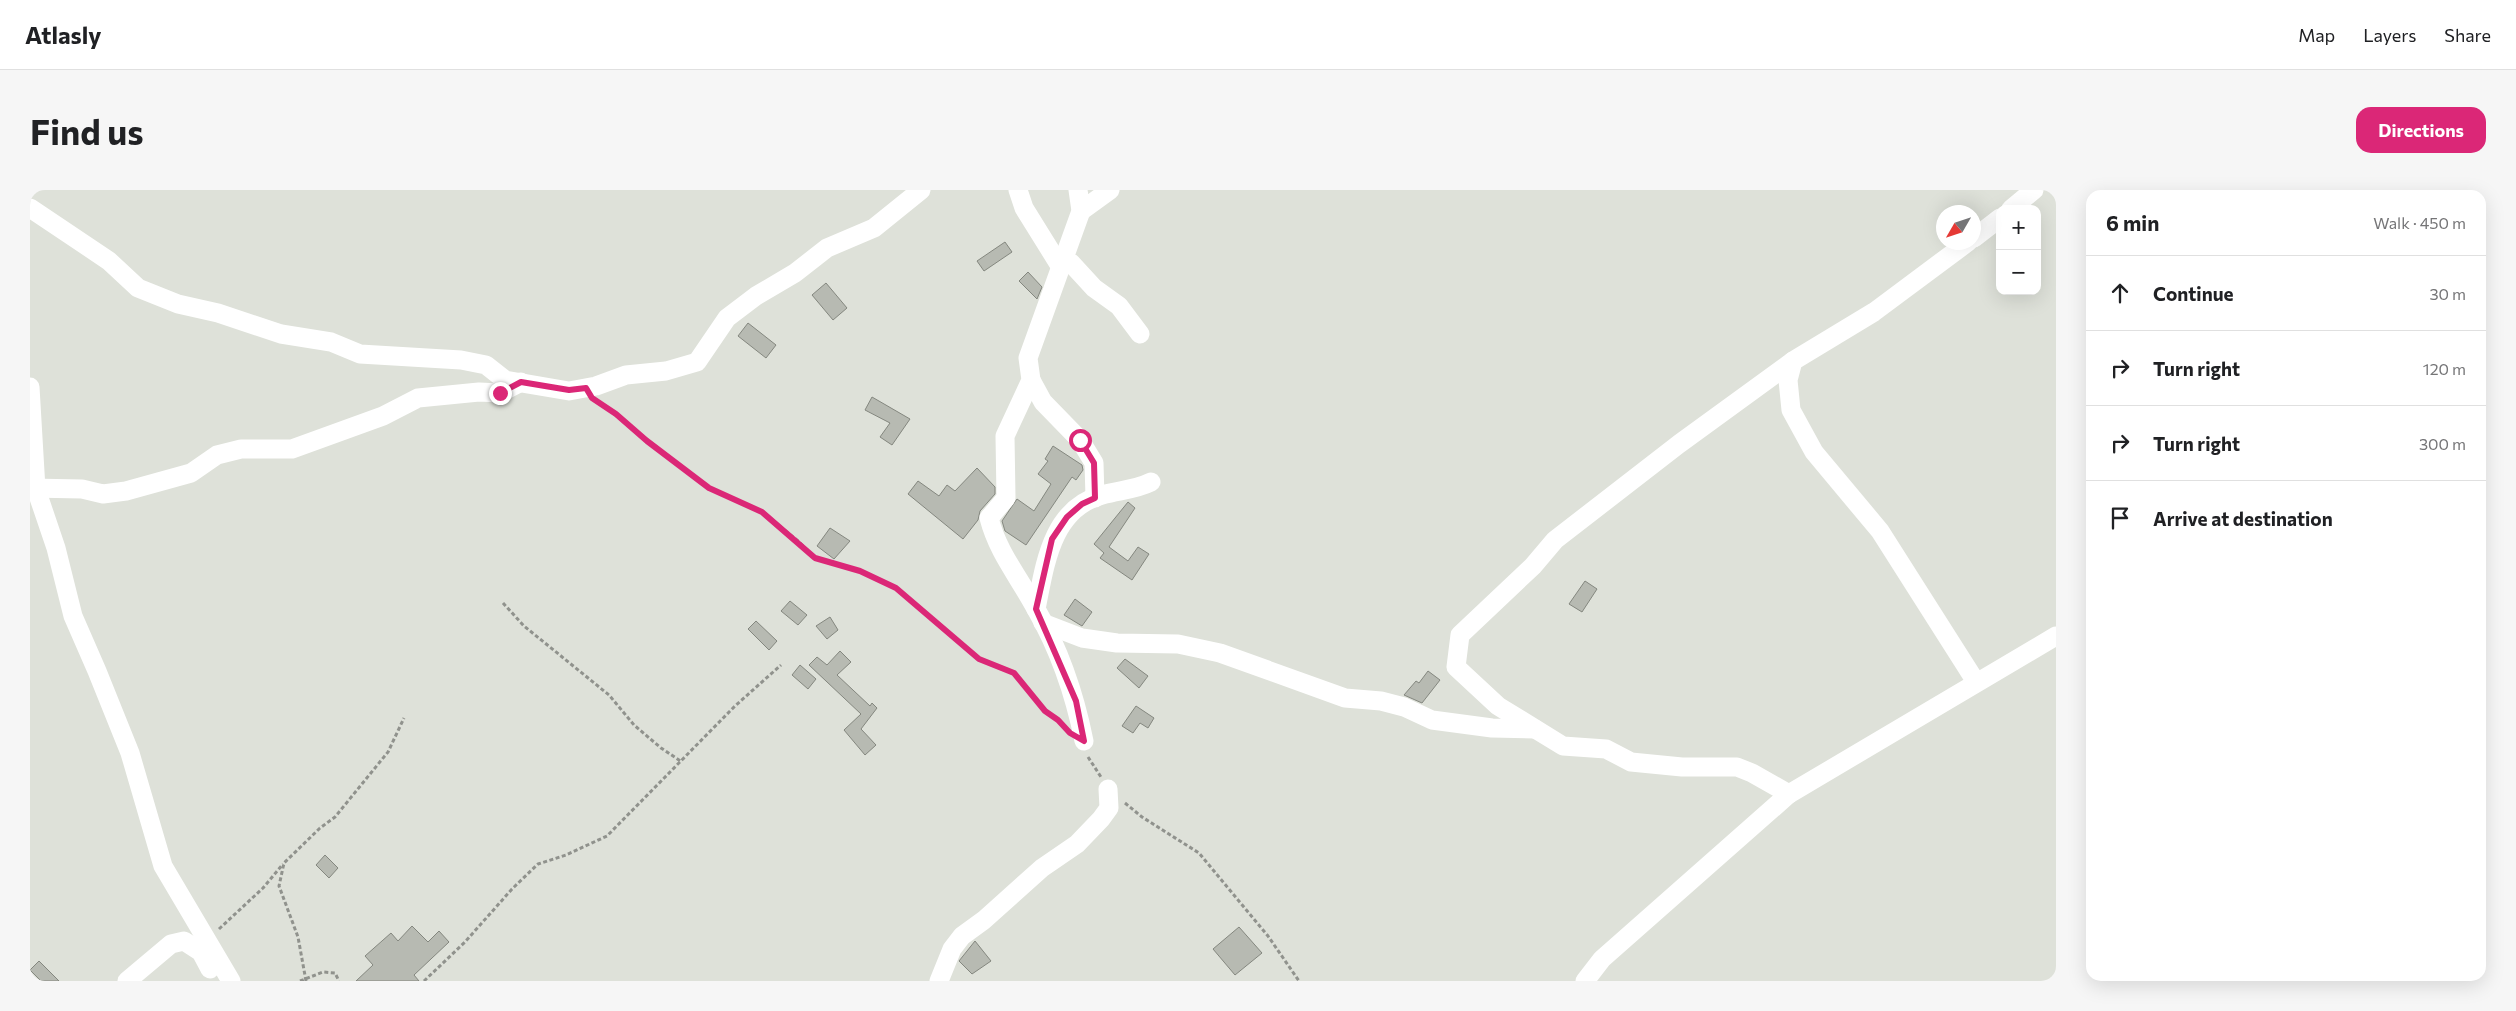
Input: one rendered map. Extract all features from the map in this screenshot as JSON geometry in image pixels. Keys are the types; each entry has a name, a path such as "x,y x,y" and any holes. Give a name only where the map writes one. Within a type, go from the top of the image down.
{"street":[{"path":"30,208 109,261 138,288 178,304 218,313 281,334 331,342 360,354 461,360 486,365 505,380 569,390 586,388 626,375 666,371 696,362 727,318 756,296 795,273 827,248 874,228 921,190"},
{"path":"1018,190 1024,208 1060,266"},
{"path":"1078,190 1081,211 1028,358 1031,380 1043,402 1080,440 1094,463 1095,498"},
{"path":"1081,211 1110,190"},
{"path":"2016,205 2034,190"},
{"path":"1981,233 1996,221"},
{"path":"1789,794 1752,773 1737,767 1682,767 1631,762 1606,749 1563,746 1498,706 1456,667 1460,635 1572,525 1793,361 1874,312 1957,250"},
{"path":"1060,266 1071,263 1094,288 1119,306 1140,334"},
{"path":"1793,361 1788,380 1791,410 1814,452 1880,531 1976,682"},
{"path":"1031,380 1005,436 1006,498 989,518 994,537 1006,563 1039,616 1076,701 1084,741"},
{"path":"33,488 82,489 103,494 126,491 191,473 217,455 241,449 292,449 383,416 418,398 479,392 500,393 521,382"},
{"path":"30,387 33,488 56,548 73,616 98,671 130,753 163,866 231,981"},
{"path":"1039,616 1052,539 1067,517 1082,504 1095,498 1136,489 1151,482"},
{"path":"1039,616 1082,638 1118,643 1178,644 1220,653 1345,698 1382,700 1404,707 1432,720 1492,728 1535,728"},
{"path":"1585,981 1602,959 1789,794 2056,636"},
{"path":"939,981 952,949 962,936 984,920 1042,868 1077,844 1101,820 1109,808 1108,789"},
{"path":"127,981 170,944 184,941 201,952 216,981"}],"path":[{"path":"586,388 592,398 616,414 647,441 702,482 762,512 815,558 860,571 896,588 979,659 1014,673 1045,711 1058,720 1070,733 1084,741 1084,751 1108,789 1142,817 1199,853 1268,936 1299,981"},
{"path":"503,603 524,626 609,695 634,725 661,748 682,762"},
{"path":"424,981 465,942 512,889 538,864 566,855 608,836 735,706 781,665"},
{"path":"210,948 208,941 224,922 263,888 284,863 320,828 335,817 388,752 404,718"},
{"path":"284,863 279,886 298,937 306,979"},
{"path":"300,981 323,972 335,973 340,981"}],"building":[{"path":"1005,242 1012,252 984,271 977,261"},
{"path":"1028,272 1042,287 1037,299 1019,281"},
{"path":"826,283 847,308 833,320 812,295"},
{"path":"748,323 776,345 766,358 738,336"},
{"path":"872,397 910,419 892,445 880,437 890,423 865,410"},
{"path":"1053,446 1082,465 1083,470 1076,480 1072,477 1026,545 1005,531 1002,521 1017,499 1034,511 1051,484 1038,474 1048,461 1045,459"},
{"path":"977,468 995,487 995,494 980,511 978,520 963,539 908,494 918,481 939,496 947,485 955,491"},
{"path":"1128,502 1135,508 1109,547 1128,561 1138,547 1149,554 1132,580 1100,558 1104,553 1094,544"},
{"path":"830,528 850,541 834,559 817,546"},
{"path":"1585,581 1597,589 1582,612 1569,604"},
{"path":"1075,599 1092,612 1082,626 1064,615"},
{"path":"790,601 807,615 798,625 781,611"},
{"path":"830,617 838,630 827,639 816,626"},
{"path":"756,621 777,641 769,650 748,629"},
{"path":"840,651 851,662 837,675 870,706 872,703 877,708 861,729 876,745 865,755 844,730 861,714 809,665 817,657 827,665"},
{"path":"1125,659 1148,676 1139,688 1117,668"},
{"path":"800,665 816,679 808,689 792,675"},
{"path":"1428,671 1440,680 1422,703 1404,695 1416,681 1419,683"},
{"path":"1136,706 1154,718 1148,728 1140,723 1133,733 1122,726"},
{"path":"325,855 338,868 329,878 316,865"},
{"path":"412,926 428,942 439,931 449,942 414,975 419,981 356,981 373,965 365,956 391,933 398,941"},
{"path":"1239,927 1262,953 1235,975 1213,949"},
{"path":"975,941 991,961 972,974 959,961"},
{"path":"39,961 59,981 41,981 30,970"}],"route":[{"path":"500,393 521,382 569,390 586,388 592,398 616,414 647,441 709,488 762,512 798,541 815,558 836,566 860,571 896,588 979,659 1014,673 1045,711 1058,720 1070,733 1084,741 1076,701 1036,609 1052,539 1067,517 1082,504 1095,498 1094,463 1080,440"}]}
